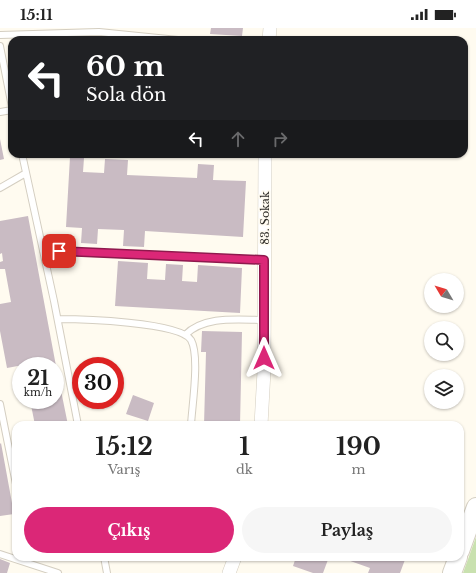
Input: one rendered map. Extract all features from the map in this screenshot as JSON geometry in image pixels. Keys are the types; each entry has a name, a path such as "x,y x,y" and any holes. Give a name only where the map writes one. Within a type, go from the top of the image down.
{"street":[{"name":"83. Sokak","path":"261,421 264,320 265,158"},
{"path":"464,534 476,507"},
{"path":"229,573 234,561"},
{"path":"452,573 456,561"}],"lane":[{"path":"0,35 99,30 146,36"},
{"path":"0,46 8,87"},
{"path":"23,158 58,319 77,421"},
{"path":"0,188 26,173"},
{"path":"43,251 264,260"},
{"path":"58,319 85,319 165,328 186,335 190,339 194,348 191,421"},
{"path":"186,335 193,328 214,322 264,320"},
{"path":"0,404 12,464"},
{"path":"0,554 12,558"},
{"path":"22,561 58,573"},
{"path":"105,561 107,573"}],"green space":[{"path":"476,537 476,573 463,573"}],"building":[{"path":"211,28 243,28 242,36 210,34"},
{"path":"0,139 4,159 0,160"},
{"path":"70,158 84,158 83,172 104,173 105,159 128,160 127,175 197,178 198,164 214,165 213,180 246,181 243,237 145,231 144,247 123,246 124,230 98,229 97,244 81,243 82,228 66,227"},
{"path":"28,216 54,357 12,357 12,367 7,368 0,331 0,304 11,302 5,269 0,269 0,262 3,261 2,253 0,254 0,221"},
{"path":"118,261 148,263 147,279 165,280 166,264 183,265 182,281 197,282 198,265 242,268 240,313 115,306"},
{"path":"202,331 242,332 240,421 204,421 206,352 201,352"},
{"path":"133,395 154,403 148,421 126,414"},
{"path":"64,405 67,421 34,421 32,409 64,409"},
{"path":"1,443 12,503 12,514 0,516"},
{"path":"0,559 10,563 7,573 0,573"},
{"path":"295,561 328,561 323,573 313,573 293,566"},
{"path":"350,561 404,561 400,573 368,573 370,568"}],"route":[{"path":"59,251 264,260 264,358"}]}
